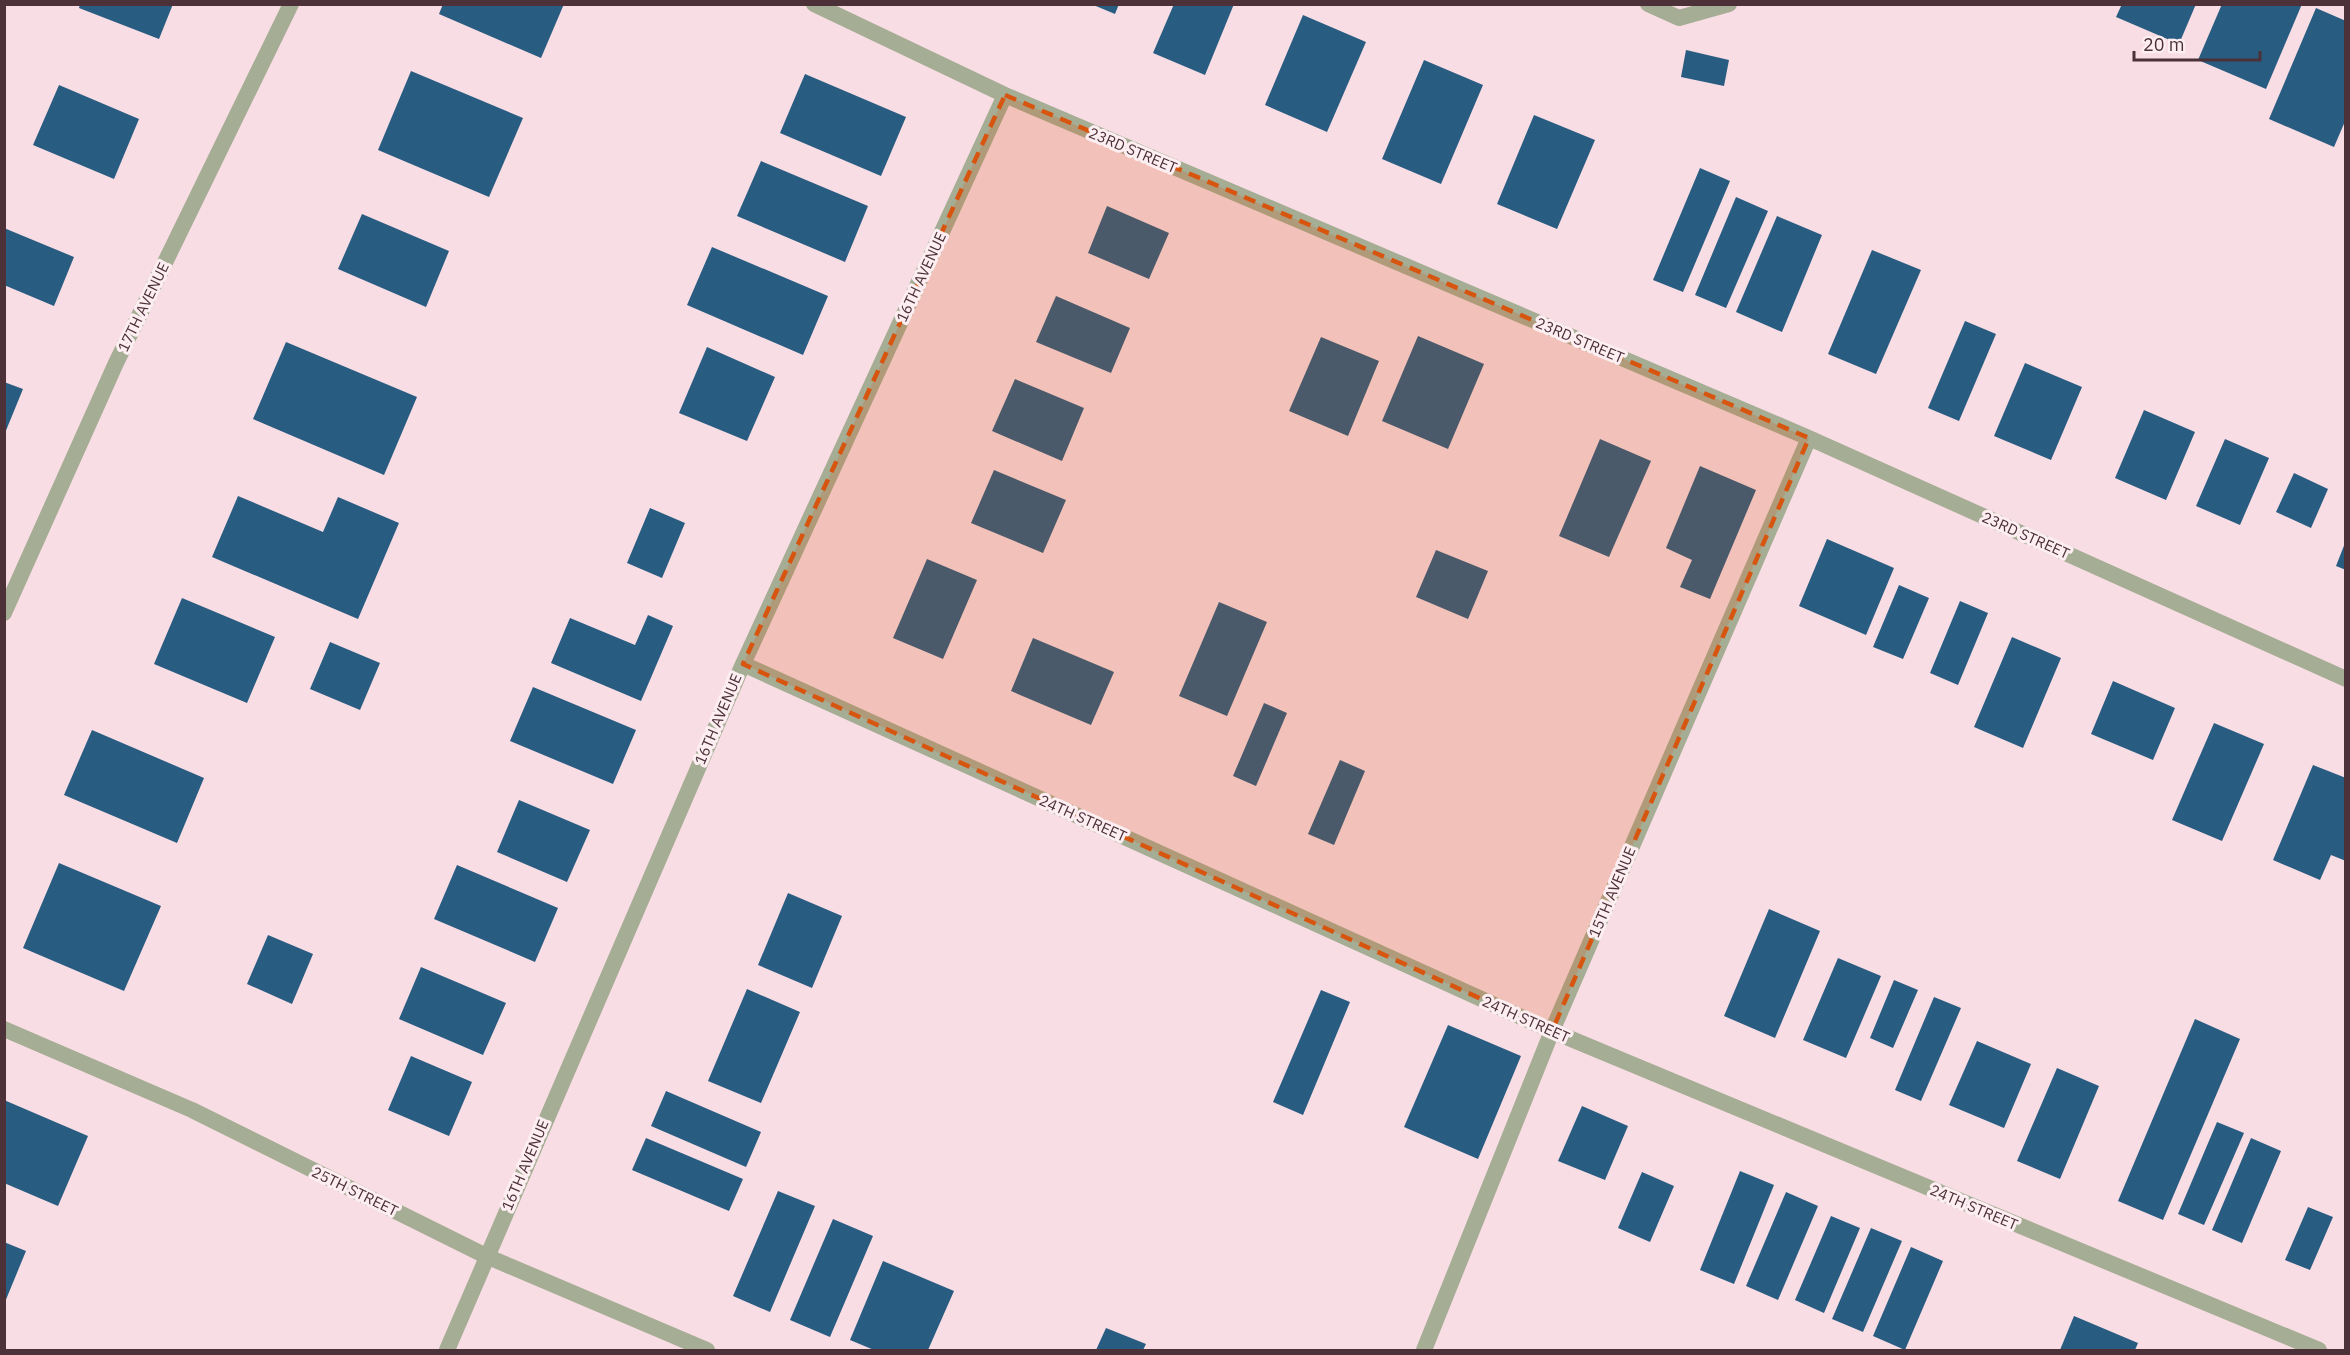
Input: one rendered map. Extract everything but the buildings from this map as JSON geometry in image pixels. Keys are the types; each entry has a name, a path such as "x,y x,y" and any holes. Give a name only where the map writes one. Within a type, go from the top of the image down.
{"street":[{"name":"17TH AVENUE","path":"4,613 116,363 291,4"},
{"name":"23RD STREET","path":"814,4 1005,95 1809,438 2346,679"},
{"path":"1648,4 1679,18 1729,4"},
{"name":"16TH AVENUE","path":"447,1350 743,664 1005,95"},
{"name":"15TH AVENUE","path":"1424,1350 1552,1031 1809,438"},
{"name":"24TH STREET","path":"743,664 1552,1031 2319,1350"},
{"name":"25TH STREET","path":"4,1029 192,1110 486,1256 707,1350"}],"highlighted area":[{"path":"1005,95 1809,438 1552,1031 743,664"}]}
